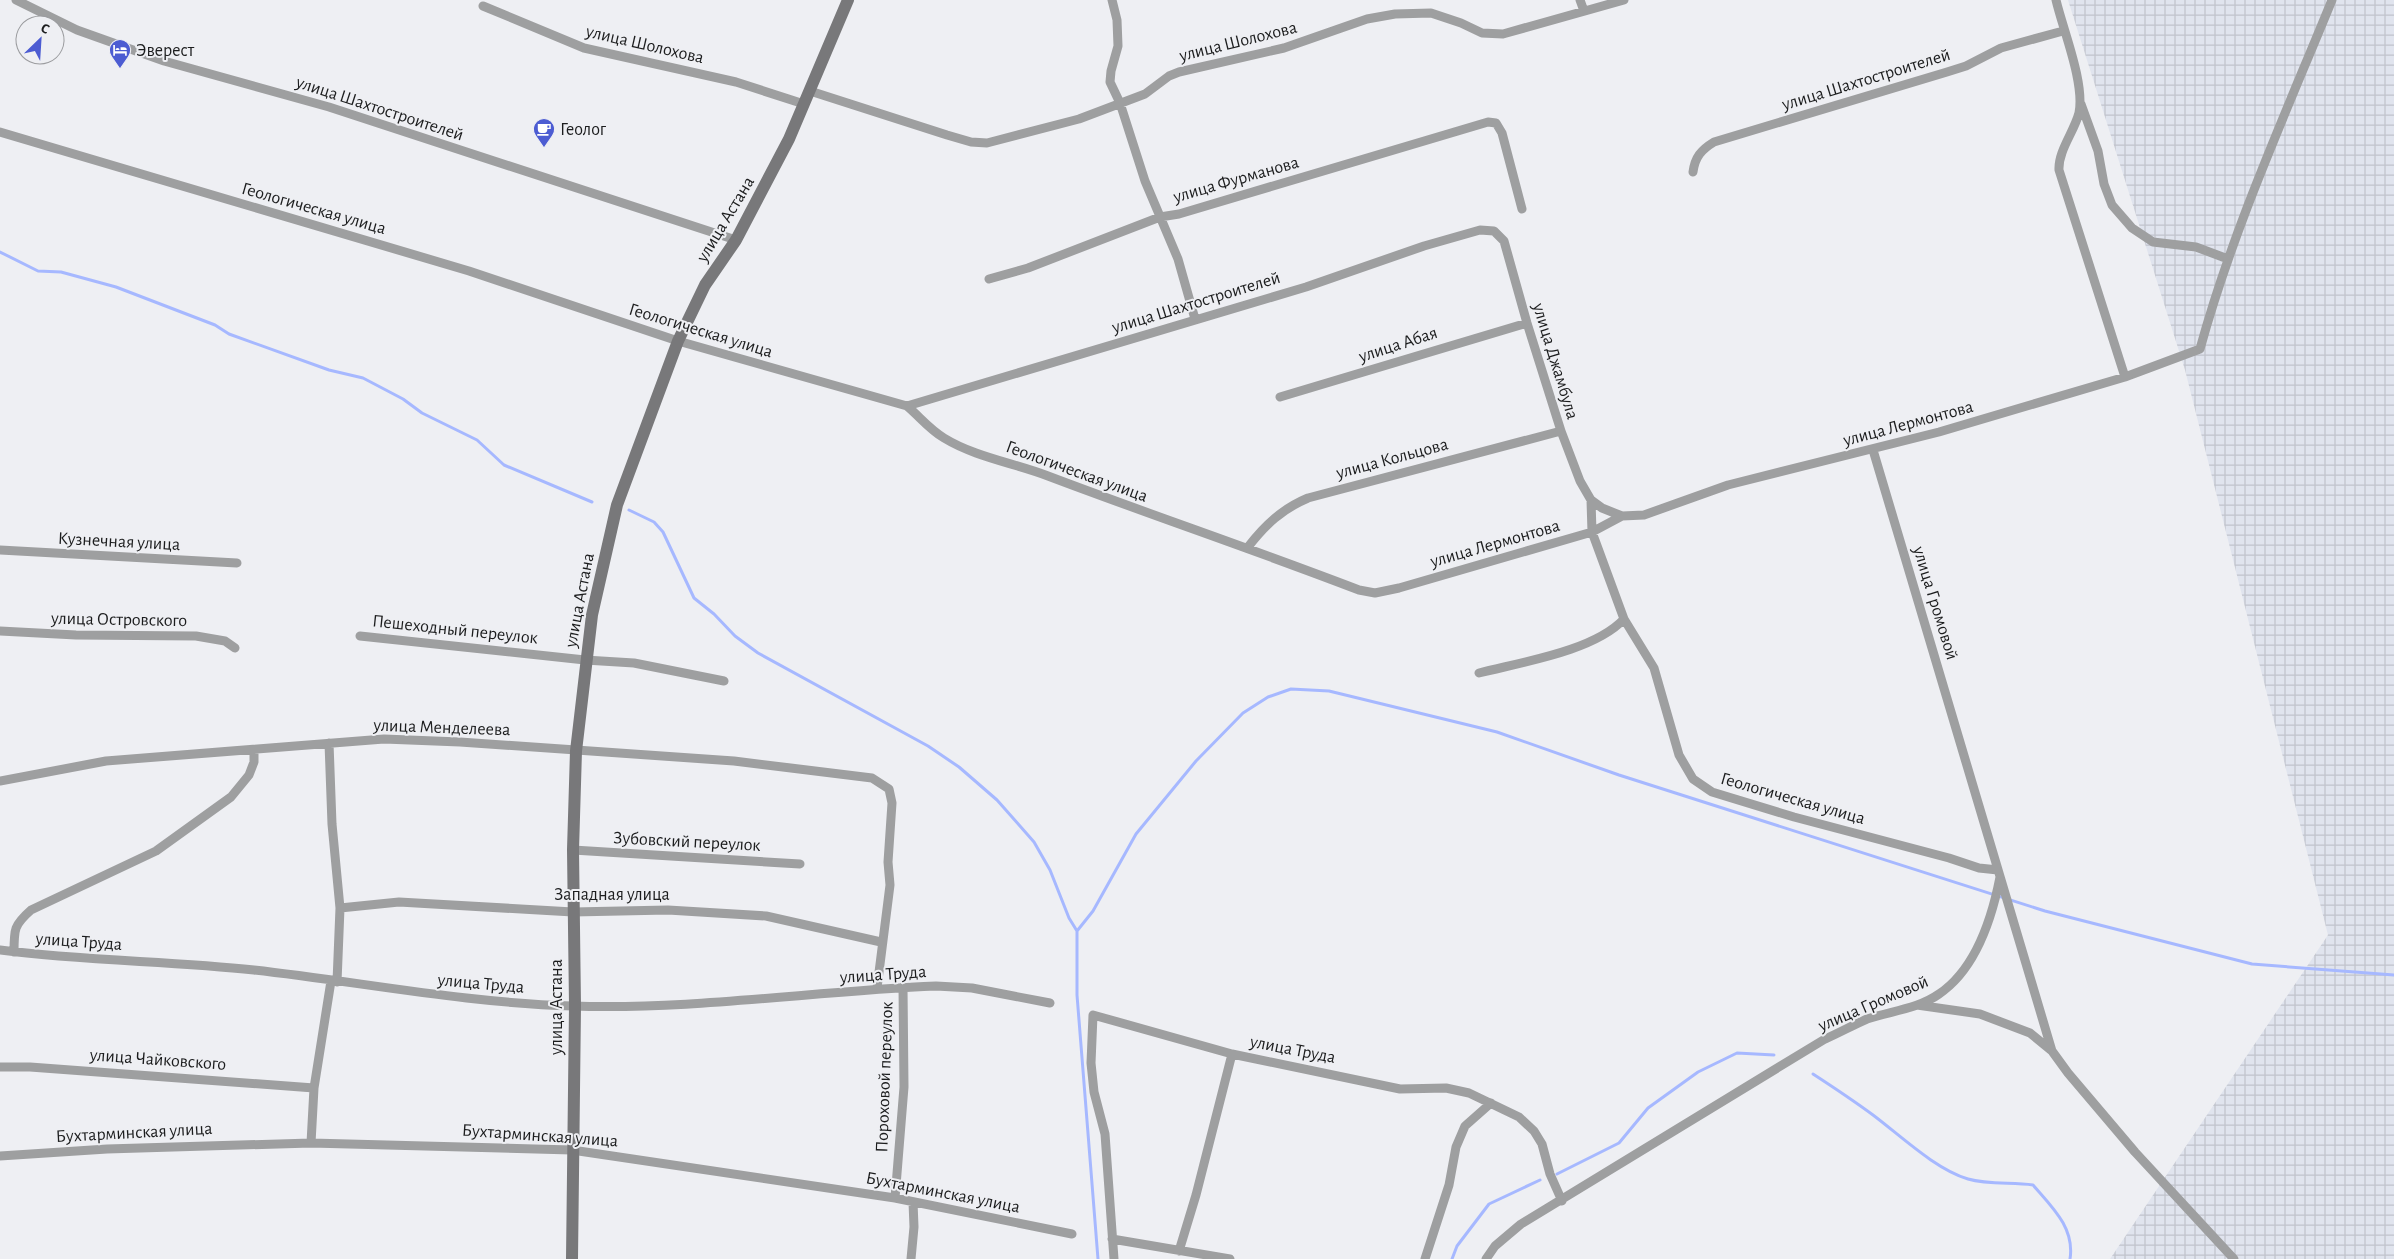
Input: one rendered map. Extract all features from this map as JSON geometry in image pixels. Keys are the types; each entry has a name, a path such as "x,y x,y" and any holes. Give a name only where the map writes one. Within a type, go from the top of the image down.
{"street":[{"name":"улица Шахтостроителей","path":"16,0 77,30 164,61 329,107 509,168 736,240"},
{"name":"улица Астана","path":"572,1259 575,1006 573,850 576,751 585,660 592,615 617,506 678,341 705,286 736,240 790,139 848,0"},
{"path":"1112,0 1117,20 1118,46 1110,82 1120,103 1137,159 1178,258 1195,318"},
{"path":"1580,0 1584,11"},
{"name":"улица Шолохова","path":"810,91 947,135 971,142 987,144 1079,118 1145,94 1169,76 1178,72 1284,48 1376,17 1395,14 1431,13 1492,35 1503,34 1624,0"},
{"path":"2056,0 2063,31 2074,63 2080,101 2098,151 2106,191 2112,205 2132,228 2153,242 2196,247 2228,259 2260,174 2332,0"},
{"name":"улица Шолохова","path":"483,6 584,48 736,82 804,104"},
{"name":"улица Шахтостроителей","path":"1693,172 1694,162 1701,149 1714,142 1966,66 2001,48 2063,31"},
{"path":"2080,101 2079,113 2058,161 2059,170 2126,377"},
{"name":"улица Фурманова","path":"988,279 1028,268 1160,217 1179,214 1465,127 1488,122 1496,123 1502,133 1522,209"},
{"name":"Геологическая улица","path":"0,132 469,271 678,341 907,406 929,428 962,447 1038,472 1174,524 1248,547 1358,590 1375,593"},
{"name":"улица Шахтостроителей","path":"907,406 1195,318 1306,287 1424,246 1480,230 1494,231"},
{"name":"улица Джамбула","path":"1494,231 1504,241 1561,431 1580,481 1591,500 1602,508"},
{"name":"улица Лермонтова","path":"1602,508 1622,516 1644,515 1728,486 1873,450 2126,377 2200,349 2228,259"},
{"name":"улица Абая","path":"1280,396 1527,322"},
{"name":"улица Кольцова","path":"1248,547 1263,528 1291,504 1561,431"},
{"name":"улица Громовой","path":"1486,1259 1495,1246 1521,1224 1562,1201 1825,1040 1866,1020 1917,1005 1940,994 1965,966 1987,925 1999,873 1873,450"},
{"name":"улица Джамбула","path":"1591,500 1592,532 1624,619"},
{"name":"улица Лермонтова","path":"1375,593 1399,588 1592,532 1622,516"},
{"name":"Кузнечная улица","path":"0,550 237,563"},
{"path":"1479,673 1574,648 1604,636 1624,619"},
{"name":"Геологическая улица","path":"1624,619 1654,668 1679,755 1693,779 1699,784 1712,792 1794,817 1999,873"},
{"name":"улица Островского","path":"0,631 76,636 196,636 225,641 235,648"},
{"name":"Пешеходный переулок","path":"360,636 585,660 634,663 724,681"},
{"name":"улица Менделеева","path":"0,780 106,761 254,751 329,742 384,739 450,741 734,761 872,778 883,783"},
{"path":"311,1143 314,1088 334,981 340,908 332,824 329,742"},
{"path":"14,952 14,931 18,921 31,910 156,851 231,798 250,775 254,762 254,751"},
{"name":"Пороховой переулок","path":"877,988 881,942 890,885 888,862 892,803 889,789 883,783"},
{"name":"Зубовский переулок","path":"573,850 800,864"},
{"path":"1999,873 2052,1051"},
{"name":"Западная улица","path":"340,908 399,902 573,912 668,910 766,916 881,942"},
{"name":"улица Труда","path":"0,950 77,959 178,963 255,970 497,1002 575,1006 694,1004 847,993 877,988 936,986 972,988 1050,1003"},
{"name":"Пороховой переулок","path":"895,1198 904,1087 903,987"},
{"path":"1917,1005 1952,1009 1990,1017 2030,1033 2052,1051 2068,1073 2135,1152 2234,1259"},
{"name":"улица Труда","path":"1112,1240 1105,1134 1094,1092 1091,1063 1093,1015 1232,1054 1400,1089 1446,1088 1470,1094 1519,1117 1534,1131 1542,1144 1550,1174 1562,1201"},
{"path":"1179,1251 1196,1195 1232,1054"},
{"name":"улица Чайковского","path":"0,1067 30,1067 314,1088"},
{"path":"1425,1259 1449,1185 1456,1147 1465,1126 1491,1103"},
{"name":"Бухтарминская улица","path":"0,1156 136,1148 311,1143 572,1150 895,1198 1072,1234"},
{"path":"911,1259 914,1227 913,1202"},
{"path":"1114,1259 1112,1240 1230,1259"}],"shaded area":[{"path":"2068,0 2394,0 2394,1259 2110,1259 2328,935 2185,370"}],"waterway":[{"path":"0,252 38,271 61,272 116,287 215,325 229,334 329,370 363,378 403,399 422,413 477,440 504,465 592,502"},
{"path":"629,510 654,522 663,532 694,598 714,614 735,636 758,653 928,746 959,767 997,800 1034,842 1050,870 1069,918 1077,931"},
{"path":"1098,1259 1077,995 1077,931 1093,911 1136,834 1196,761 1243,713 1268,697 1291,689 1329,691 1497,732 1619,775 2045,911 2252,964 2394,975"},
{"path":"1557,1174 1619,1143 1648,1108 1698,1072 1737,1053 1774,1055"},
{"path":"1813,1074 1873,1115 1943,1168 1968,1179 1984,1182 2033,1185 2066,1228 2071,1248 2070,1259"},
{"path":"1452,1259 1457,1246 1489,1204 1540,1180"}],"place":[{"name":"Эверест","path":"120,69"},
{"name":"Геолог","path":"544,148"}]}
